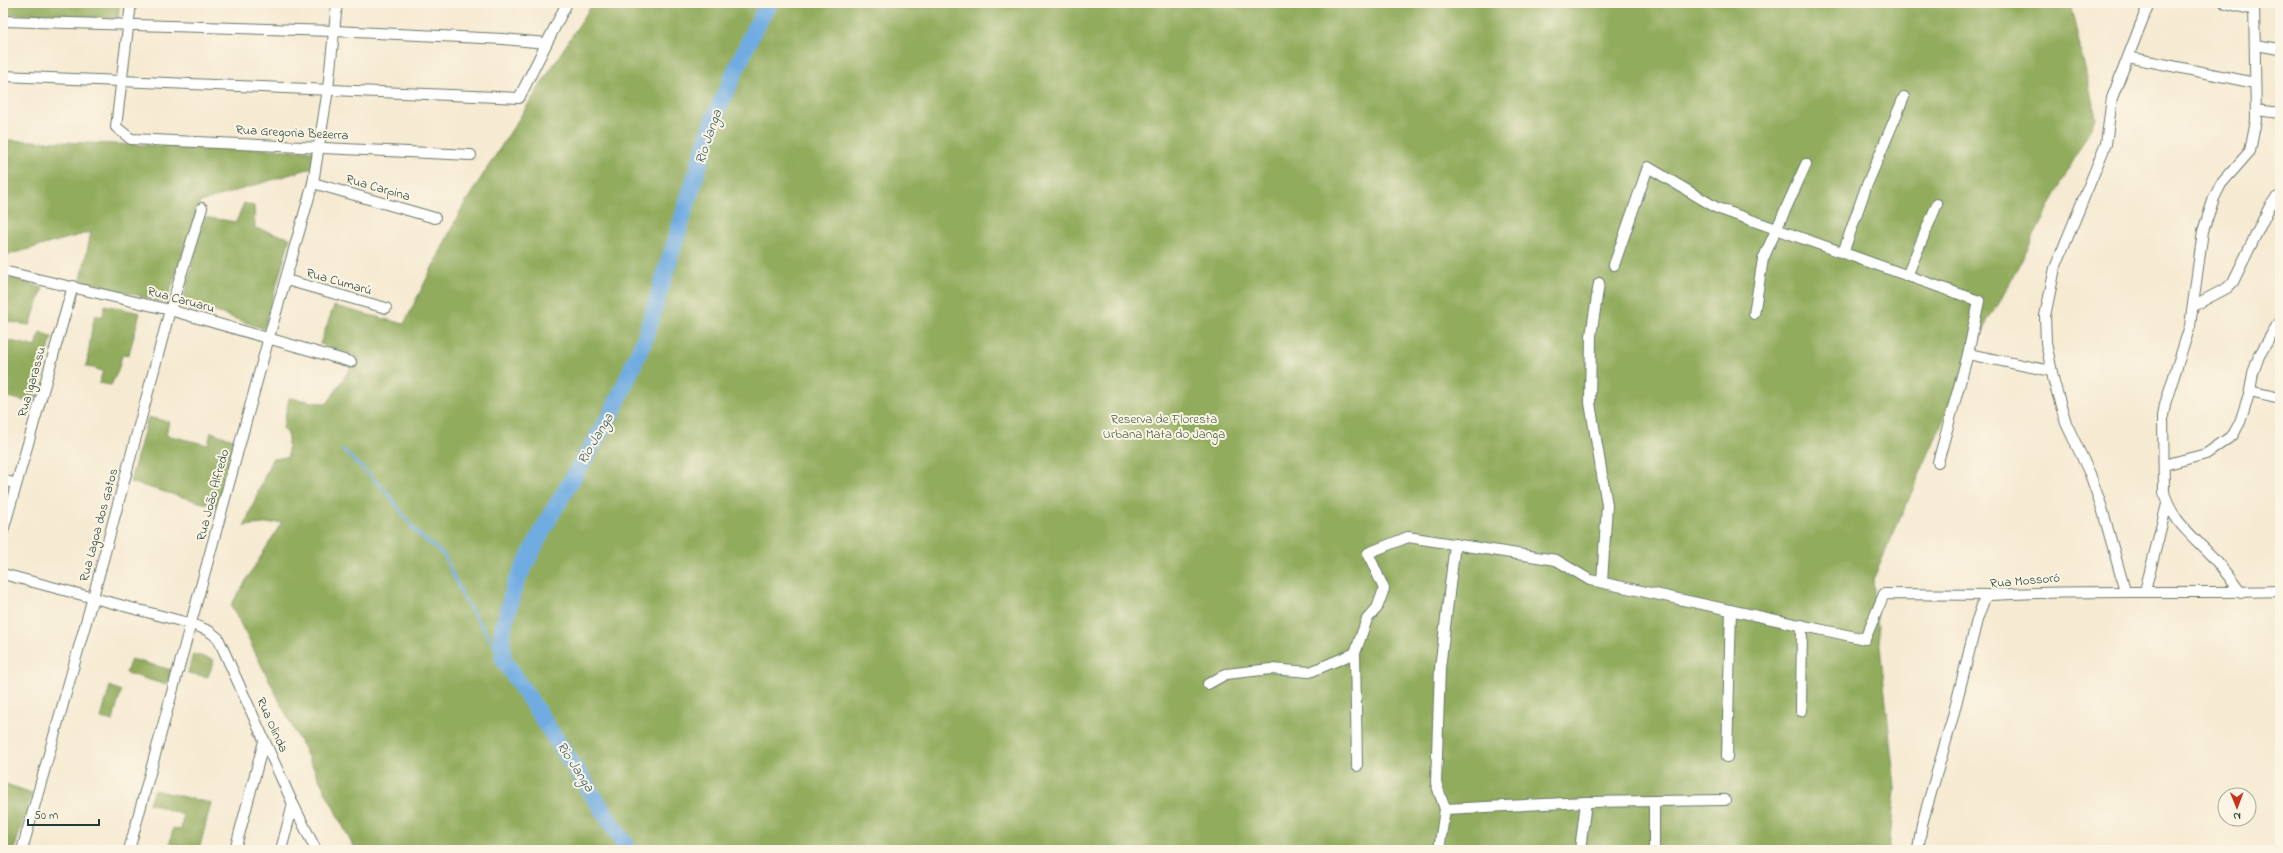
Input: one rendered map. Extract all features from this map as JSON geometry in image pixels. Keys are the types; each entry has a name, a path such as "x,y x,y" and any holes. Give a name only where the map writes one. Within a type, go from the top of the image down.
{"street":[{"path":"122,80 131,3"},
{"name":"Rua João Alfredo","path":"129,850 192,624 269,337 313,183 320,147 328,89 337,3"},
{"path":"3,76 519,98 567,3"},
{"path":"2125,591 2102,508 2090,474 2066,422 2046,343 2045,316 2055,268 2106,144 2111,103 2149,3"},
{"path":"2145,591 2167,504 2164,466 2164,404 2190,326 2203,231 2210,208 2221,184 2250,151 2254,136 2256,110 2254,6 2225,3"},
{"path":"3,21 334,31 503,39 546,43"},
{"path":"2255,45 2280,49"},
{"path":"2128,57 2255,83"},
{"name":"Rua Gregoria Bezerra","path":"122,80 116,127 131,139 471,155"},
{"path":"1843,253 1866,187 1904,97"},
{"path":"2256,110 2280,113"},
{"path":"1754,314 1763,259 1806,164"},
{"path":"1614,265 1648,167 1717,208 1979,302 1968,354 1938,462"},
{"name":"Rua Carpina","path":"313,183 435,218"},
{"path":"2193,306 2227,288 2233,282 2270,206 2276,198 2280,196"},
{"path":"1907,276 1937,204"},
{"name":"Rua Lagoa dos Gatos","path":"22,850 93,597 170,310 202,208"},
{"name":"Rua Caruaru","path":"3,271 73,286 170,310 269,337 351,362"},
{"name":"Rua Cumarú","path":"286,280 386,308"},
{"path":"1599,283 1591,336 1590,403 1606,506 1602,582"},
{"name":"Rua Igarassu","path":"3,531 73,286"},
{"path":"2164,466 2206,454 2234,435 2250,391 2252,373 2258,356 2280,320"},
{"path":"1968,354 2052,371"},
{"path":"2250,391 2280,398"},
{"path":"3,480 16,484"},
{"path":"2167,504 2172,514 2216,561 2241,593"},
{"path":"1357,766 1355,653 1367,618 1377,608 1384,589 1368,553 1408,537 1556,560 1590,580 1865,639 1884,594 1990,595"},
{"path":"1438,850 1445,809 1436,783 1440,668 1455,544"},
{"name":"Rua Olinda","path":"3,574 93,597 209,630 218,638 293,804 316,850"},
{"name":"Rua Mossoró","path":"1918,850 1922,824 1952,720 1982,601 1990,595 2060,591 2241,593 2280,591"},
{"path":"1727,757 1731,610"},
{"path":"1801,711 1802,625"},
{"path":"1208,684 1226,674 1271,669 1310,672 1355,653"},
{"path":"235,850 264,741"},
{"path":"1445,809 1586,802 1725,800"},
{"path":"1654,801 1654,850"},
{"path":"1580,850 1586,802"},
{"path":"281,850 293,804"}],"green space":[{"path":"3,3 120,3 118,18 3,14"},
{"name":"Reserva de Floresta Urbana Mata do Janga","path":"593,3 2070,3 2096,117 1998,305 1988,319 1873,580 1895,788 1889,850 355,850 231,605 282,522 244,526 272,459 288,457 288,434 283,428 289,398 327,404 358,357 320,344 334,306 404,324 463,206"},
{"path":"3,140 315,151 311,168 200,202 166,303 81,280 91,232 3,256"},
{"path":"244,203 254,206 255,228 290,238 264,329 183,300 204,217 236,222"},
{"path":"10,277 43,288 30,325 3,321 3,297"},
{"path":"105,305 140,313 129,354 122,355 118,371 111,385 99,383 103,371 86,366 95,316 103,316"},
{"path":"40,332 52,337 34,403 3,396 3,339 36,347"},
{"path":"148,417 169,422 166,435 208,445 211,432 234,440 217,507 130,482"},
{"path":"193,654 214,660 208,677 188,673"},
{"path":"131,659 172,670 167,685 126,673"},
{"path":"110,686 121,691 113,721 101,718"},
{"path":"3,783 32,793 14,850 3,846"},
{"path":"154,790 211,803 199,850 181,850 181,846 170,843 173,828 181,830 183,815 149,803"}],"waterway":[{"name":"Rio Janga","path":"629,850 503,659 502,633 515,584 549,518 613,411 645,338 713,120 755,28 769,3"},
{"path":"343,450 387,492 416,532 444,555 464,599 503,659"},
{"name":"Rio Janga","path":"624,850 628,848"}]}
